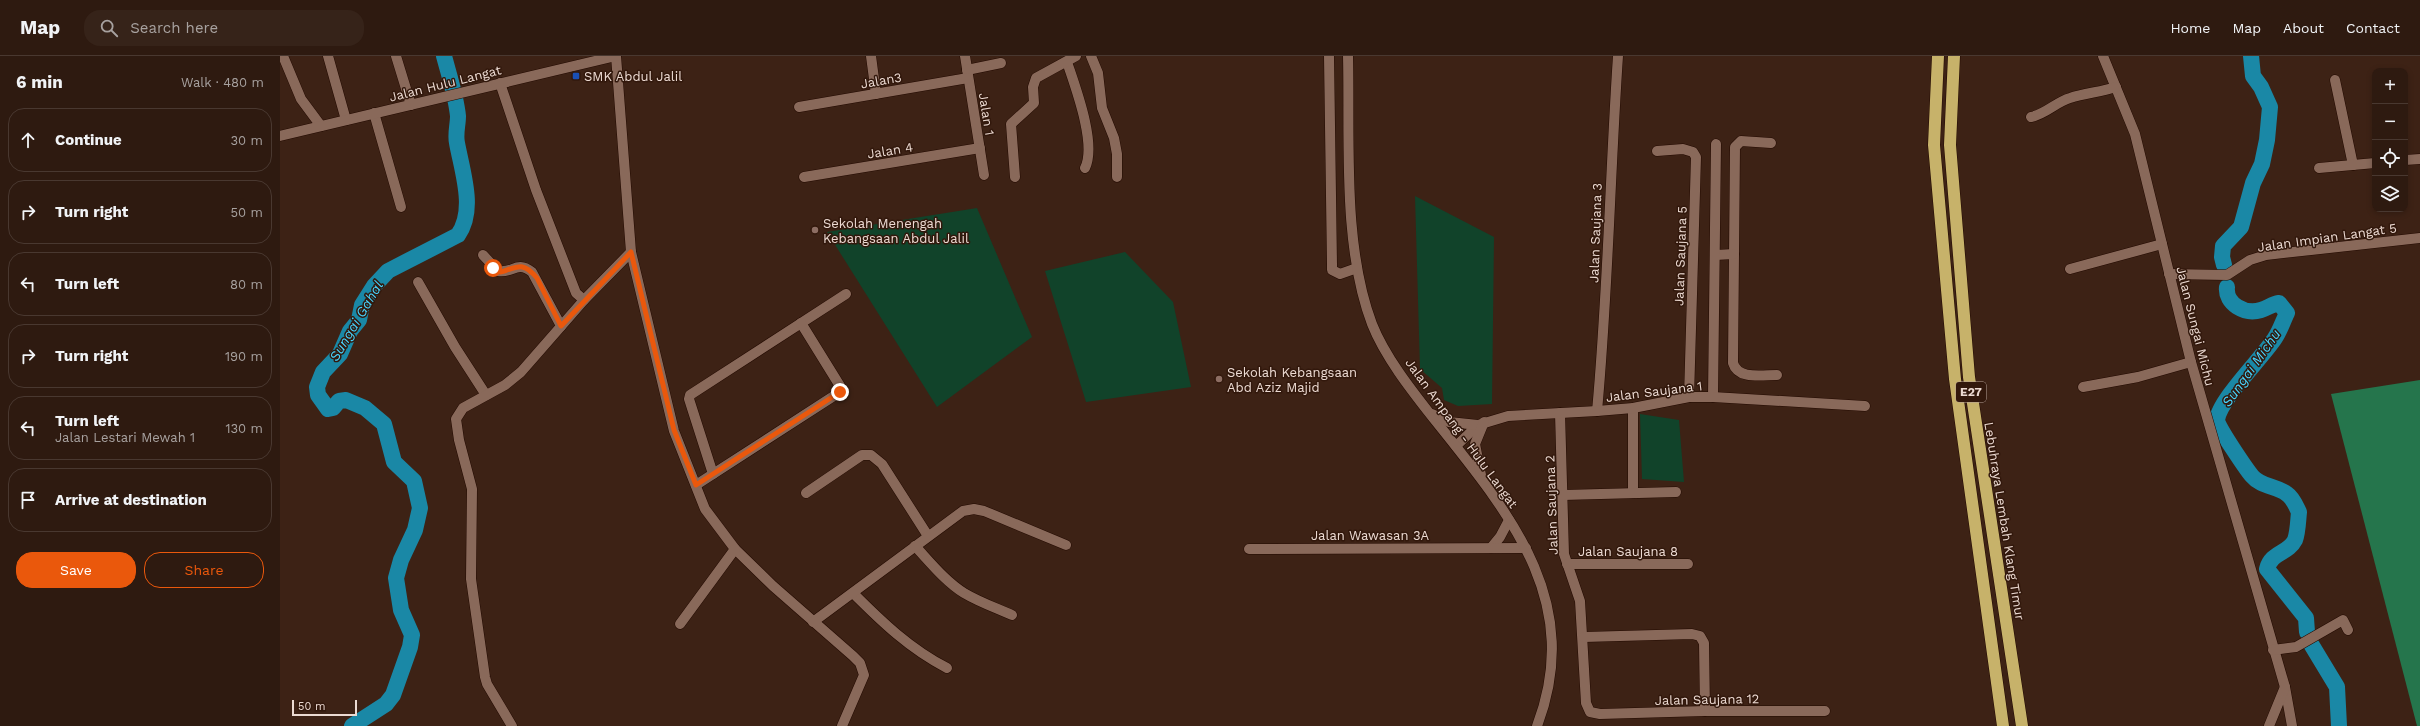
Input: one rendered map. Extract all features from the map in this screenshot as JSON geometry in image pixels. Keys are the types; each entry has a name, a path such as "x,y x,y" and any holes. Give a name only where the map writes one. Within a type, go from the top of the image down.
{"highway":[{"name":"E27","path":"1938,56 1934,145 1955,379 2003,726"},
{"name":"Lebuhraya Lembah Klang Timur","path":"1954,56 1950,145 1969,377 2022,726"}],"street":[{"path":"283,56 302,99 321,126"},
{"path":"328,56 346,120"},
{"path":"396,56 411,105"},
{"path":"616,56 631,252 674,430 706,509 735,549 813,622 853,656 863,669 864,675 842,726"},
{"name":"Jalan Hulu Langat","path":"280,136 616,56"},
{"path":"871,56 876,94"},
{"name":"Jalan 1","path":"965,56 984,175"},
{"path":"1015,177 1011,124 1034,103 1033,87 1036,78 1044,72 1067,62 1076,56"},
{"path":"1091,56 1098,73 1102,108 1115,143 1117,178"},
{"path":"1329,56 1332,265 1335,272 1340,274 1357,268"},
{"name":"Jalan Ampang - Hulu Langat","path":"1348,56 1351,193 1357,268 1362,290 1375,330 1407,384 1484,483 1509,520 1526,548 1540,581 1548,608 1553,650 1544,704 1537,726"},
{"name":"Jalan Saujana 3","path":"1597,411 1605,325 1609,197 1618,56"},
{"name":"Jalan Sungai Michu","path":"2103,56 2135,134 2191,362 2273,650 2285,687 2292,726"},
{"path":"1067,62 1078,93 1088,144 1088,162 1085,168"},
{"name":"Jalan3","path":"799,107 876,94 968,74 1001,63"},
{"path":"2335,80 2353,165"},
{"path":"500,83 536,190 576,294 584,300"},
{"path":"2031,117 2040,115 2070,98 2100,93 2116,87"},
{"path":"374,113 401,207"},
{"path":"1772,143 1741,141 1735,147 1734,363 1735,369 1741,374 1777,375"},
{"path":"1713,397 1716,144"},
{"name":"Jalan 4","path":"804,177 980,148"},
{"name":"Jalan Saujana 5","path":"1657,152 1683,148 1693,152 1696,157 1689,397"},
{"path":"2408,160 2420,159"},
{"path":"2319,168 2372,163"},
{"name":"Jalan Impian Langat 5","path":"2169,274 2227,275 2250,260 2266,255 2420,238"},
{"path":"2070,269 2162,244"},
{"path":"512,726 487,684 485,677 471,579 472,489 456,425 456,419 464,408 486,396 521,372 584,300 631,252"},
{"path":"1715,254 1734,254"},
{"path":"483,255 498,271 525,266 532,272 537,278 561,326"},
{"path":"418,282 455,347 486,396"},
{"path":"713,474 689,396 846,294"},
{"path":"696,485 840,392 840,386 801,323"},
{"path":"2083,387 2138,377 2191,362"},
{"name":"Jalan Saujana 1","path":"1456,446 1481,423 1508,416 1633,408 1689,397 1713,397 1865,406"},
{"path":"1633,408 1633,494"},
{"path":"1429,412 1449,422 1481,423 1475,444 1477,464 1484,483"},
{"name":"Jalan Saujana 2","path":"1560,413 1564,554 1580,601 1584,637 1586,703 1590,712"},
{"path":"806,492 862,455 871,455 882,464 928,536"},
{"path":"1563,495 1676,492"},
{"path":"813,622 963,511 974,509 1066,545"},
{"path":"1491,548 1500,537 1509,520"},
{"path":"915,546 947,580 963,592 979,602 1012,615"},
{"name":"Jalan Wawasan 3A","path":"1249,549 1526,548"},
{"path":"680,624 735,549"},
{"name":"Jalan Saujana 8","path":"1567,564 1688,564"},
{"path":"853,593 887,627 923,656 947,668"},
{"path":"2273,650 2296,647 2343,620 2348,630"},
{"path":"1584,637 1692,634 1700,636 1704,643 1705,711"},
{"path":"2269,726 2285,687"},
{"name":"Jalan Saujana 12","path":"1590,712 1600,714 1705,711 1825,711"}],"green space":[{"path":"1415,196 1494,237 1492,404 1458,406 1444,400 1442,388 1420,369"},
{"path":"977,208 1032,337 937,407 827,232"},
{"path":"1125,252 1173,302 1191,387 1086,402 1045,271"},
{"path":"2420,380 2420,726 2417,726 2331,394"},
{"path":"1640,414 1679,420 1684,482 1642,479"}],"waterway":[{"name":"Sungai Gahal","path":"352,726 386,704 393,695 410,647 412,635 401,610 396,578 401,560 415,530 420,508 414,481 394,462 384,424 365,408 346,400 339,401 333,408 328,409 318,395 317,387 323,372 340,354 350,331 359,320 362,305 374,286 388,271 458,235 463,225 467,202 464,178 456,140 458,116 454,93 444,56"},
{"name":"Sungai Michu","path":"2224,265 2222,257 2223,246 2241,227 2253,183 2262,164 2267,140 2270,107 2261,87 2253,76 2251,56"},
{"name":"Sungai Michu","path":"2227,287 2229,298 2237,307 2249,311 2255,311 2279,303 2287,313 2275,338 2225,401 2217,420 2226,438 2252,476 2256,480 2279,489 2287,494 2293,500 2299,512 2295,540 2292,545 2272,559 2267,569 2306,618 2307,632"},
{"name":"Sungai Michu","path":"2311,644 2337,687 2339,726"}],"place":[{"name":"SMK Abdul Jalil","path":"576,76"},
{"name":"Sekolah Menengah Kebangsaan Abdul Jalil","path":"815,230"},
{"name":"Sekolah Kebangsaan Abd Aziz Majid","path":"1219,379"}],"route":[{"path":"493,268 501,272 519,266 525,266 537,278 561,326 631,252 658,369 674,430 696,485 840,392"}]}
